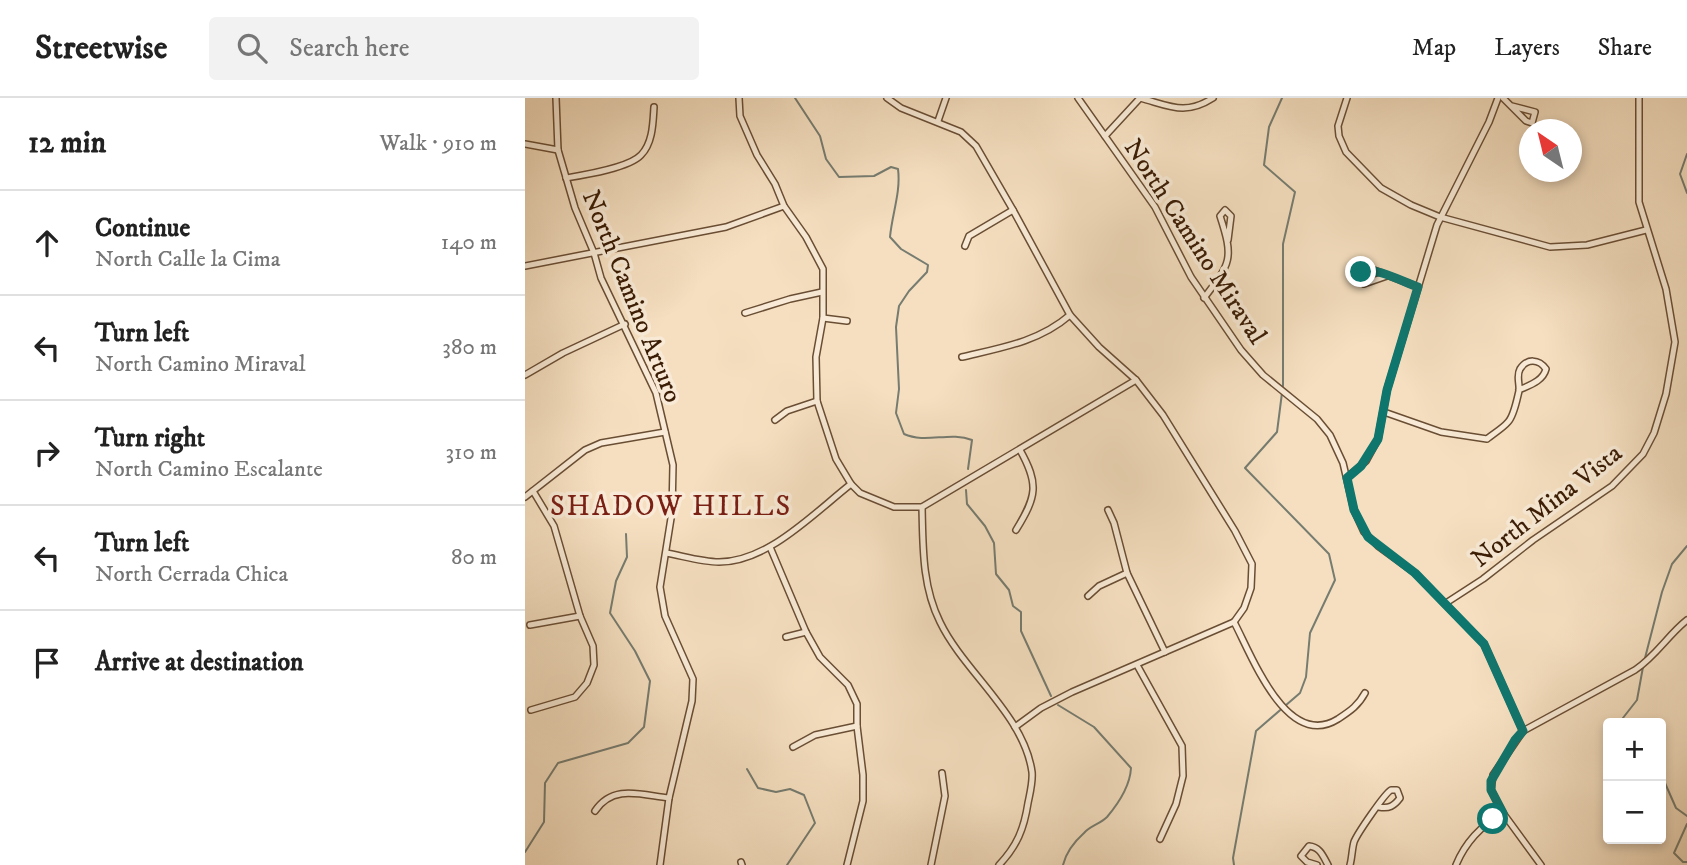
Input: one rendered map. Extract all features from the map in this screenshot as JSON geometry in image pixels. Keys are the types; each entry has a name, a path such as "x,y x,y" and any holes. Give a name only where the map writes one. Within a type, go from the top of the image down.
{"street":[{"name":"North Camino Arturo","path":"557,98 558,150 575,208 594,253 601,278 656,393 673,465 672,512 660,587 665,616 693,679 692,701 669,798 660,865"},
{"path":"739,98 740,116 757,155 775,184 784,206 806,237 823,269 823,318 816,357 817,401 836,459 851,484 860,493 894,507 922,507 1136,380"},
{"path":"887,98 901,108 961,132 976,146 1070,315 1098,347 1136,380 1164,415 1235,531 1252,564 1251,588 1244,608 1234,622 1072,692 1041,708 1015,727"},
{"path":"938,121 946,98"},
{"name":"North Camino Miraval","path":"1078,98 1161,216 1204,298 1256,368 1327,429 1338,451 1354,510 1368,537 1415,573 1484,644 1523,731"},
{"path":"1105,136 1140,98 1182,109 1199,107 1213,98"},
{"path":"1347,98 1339,120 1341,142 1349,157 1390,195 1440,217 1535,245 1557,248 1587,246 1646,230"},
{"path":"1347,478 1361,466 1376,445 1380,434 1387,390 1440,217 1500,98 1512,106"},
{"name":"North Mina Vista","path":"1446,603 1494,572 1533,540 1612,486 1637,461 1648,445 1658,421 1666,394 1675,342 1667,289 1646,230 1638,191 1639,98"},
{"path":"566,178 617,167 641,156 652,134 654,107"},
{"path":"525,145 558,150"},
{"path":"525,266 726,227 784,206"},
{"path":"965,246 969,236 1013,210"},
{"path":"1204,298 1227,266 1231,216 1225,210 1220,216 1228,240"},
{"path":"1387,276 1418,287"},
{"path":"745,313 822,292"},
{"path":"962,357 1025,342 1070,315"},
{"path":"823,318 847,321"},
{"path":"525,375 563,353 625,324"},
{"path":"1384,412 1441,432 1487,439 1510,421 1519,390 1518,377 1521,368 1536,360 1542,363 1546,369 1545,375 1519,390"},
{"path":"775,420 787,411 817,401"},
{"path":"525,497 585,450 601,443 665,432"},
{"path":"1016,530 1027,512 1035,486 1030,467 1020,450"},
{"path":"666,554 718,562 746,559 770,547 851,484"},
{"path":"531,710 575,697 587,683 594,665 593,646 580,616 554,526 533,491"},
{"path":"922,507 929,597 940,625 1015,727 1027,749 1033,774 1027,813 1015,848 999,865"},
{"path":"1108,510 1127,573 1165,652"},
{"path":"770,547 806,632 820,657 848,685 857,704 863,801 847,865"},
{"path":"1088,596 1099,586 1127,573"},
{"path":"530,625 580,616"},
{"path":"1541,865 1503,813 1491,790 1491,781 1515,740 1523,731 1651,659 1687,620"},
{"path":"1234,622 1267,686 1292,718 1314,726 1333,722 1359,705 1365,693"},
{"path":"786,637 806,632"},
{"path":"1137,665 1182,746 1183,776 1176,804 1160,839"},
{"path":"793,747 815,735 857,726"},
{"path":"932,865 945,796 942,773"},
{"path":"595,811 603,799 622,792 669,798"},
{"path":"1350,865 1355,841 1372,812 1379,807"},
{"path":"1456,865 1471,840 1503,813"},
{"path":"1317,865 1307,862 1301,856 1308,846 1314,846 1321,852 1328,865"}],"waterway":[{"path":"795,98 820,136 826,159 839,177 874,176 891,167 898,169 890,237 901,249 928,265 927,272 899,306 896,327 899,389 896,413 904,434 912,437 955,437 972,440 968,469"},
{"path":"1234,865 1233,858 1256,731 1300,693 1306,677 1310,633 1335,580 1329,554 1245,468 1277,432 1283,385 1283,244 1295,192 1264,165 1269,127 1282,98"},
{"path":"1687,154 1680,174 1687,193"},
{"path":"966,490 967,504 985,526 994,543 996,574 1009,590 1013,606 1021,612 1021,631 1051,696"},
{"path":"525,852 544,822 545,783 558,763 628,743 644,727 650,681 635,651 610,613 616,581 627,557 626,534"},
{"path":"1645,658 1672,564 1687,546"},
{"path":"1623,718 1637,700 1643,667"},
{"path":"1058,705 1094,727 1131,768 1126,788 1115,806 1107,817 1077,840 1063,865"},
{"path":"747,769 758,788 776,792 790,789 804,795 815,823 787,865"},
{"path":"1664,781 1676,808 1687,816"},
{"path":"1687,824 1674,853 1683,862 1687,862"}],"district":[{"name":"SHADOW HILLS","path":"671,505"}],"route":[{"path":"1361,272 1374,270 1418,287 1387,390 1376,445 1370,456 1347,478 1352,504 1364,532 1373,542 1415,573 1484,644 1523,731 1493,775 1491,790 1503,813 1493,819"}]}
